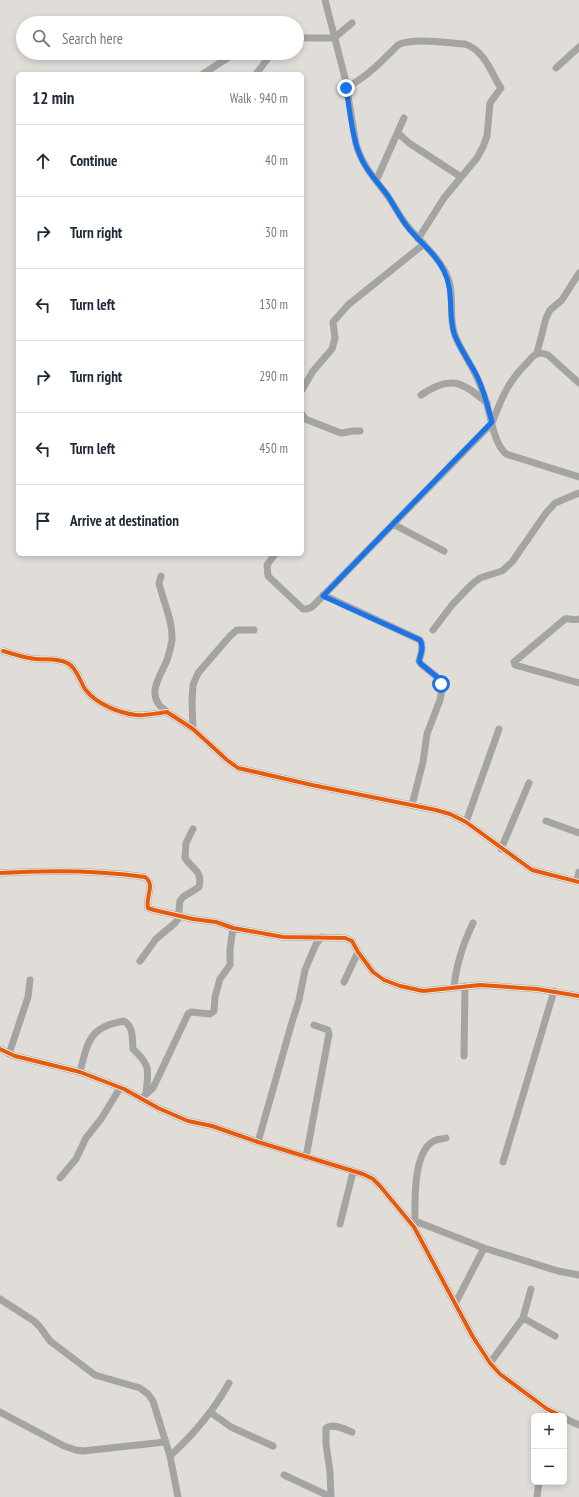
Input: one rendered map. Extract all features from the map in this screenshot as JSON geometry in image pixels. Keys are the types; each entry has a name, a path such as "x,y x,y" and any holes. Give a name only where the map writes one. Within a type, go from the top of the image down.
{"street":[{"path":"325,0 346,88 359,154 364,164 398,214 444,269 449,281 451,292 451,317 455,334 478,378 487,403 497,442 506,454 579,477"},
{"path":"304,38 334,38 352,22"},
{"path":"346,88 373,70 398,45 403,42 413,41 465,44 470,46 478,51 484,58 501,88 490,103 487,136 477,158 444,198 418,238"},
{"path":"556,68 579,47"},
{"path":"206,72 224,60"},
{"path":"258,72 267,60"},
{"path":"376,181 404,118"},
{"path":"398,133 409,143 461,177"},
{"path":"304,387 313,371 332,349 335,338 332,322 335,318 348,305 424,244"},
{"path":"274,556 268,565 268,576 303,609 312,607 492,422 508,386 515,375 537,353 546,318 550,310 562,300 579,273"},
{"path":"537,353 548,355 579,383"},
{"path":"421,395 442,383 451,382 460,384 474,392 487,403"},
{"path":"304,417 341,433 360,431"},
{"path":"433,630 452,605 471,584 480,578 502,571 512,562 546,513 555,503 579,492"},
{"path":"393,524 444,551"},
{"path":"160,576 160,583 172,638 167,661 158,678 155,697 158,704 167,712 193,728 227,760 238,768 450,814 466,822 501,849 532,870 578,881 579,872"},
{"path":"323,596 420,640 422,643 422,648 419,661 437,677 441,684 442,689 440,700 427,734 423,762 412,806"},
{"path":"579,619 565,619 514,662 515,665 579,683"},
{"path":"193,728 192,701 194,685 198,673 237,630 254,630"},
{"path":"3,651 35,659 63,662 70,665 85,689 100,703 136,715 167,712"},
{"path":"466,822 499,729"},
{"path":"501,849 529,783"},
{"path":"546,821 579,833"},
{"path":"140,961 156,939 178,919 180,901 183,896 199,887 199,876 195,868 185,858 186,843 193,829"},
{"path":"0,873 109,873 145,877 149,880 150,886 147,903 148,908 178,916 216,922 233,928 283,937 345,938 352,941 358,952 373,972 384,980 400,986 423,991 480,985 554,991 579,996"},
{"path":"454,988 456,970 463,943 472,924"},
{"path":"144,1097 153,1088 188,1014 191,1012 210,1014 214,1011 215,997 220,979 230,965 230,949 233,928"},
{"path":"258,1142 299,1000 305,970 316,944 322,937"},
{"path":"344,982 351,964 358,952"},
{"path":"9,1054 28,998 30,980"},
{"path":"464,1056 465,986"},
{"path":"504,1162 554,991"},
{"path":"80,1072 85,1052 94,1033 113,1024 124,1021 130,1026 133,1049 142,1056 148,1070 149,1077 144,1097"},
{"path":"306,1157 329,1034 328,1030 325,1028 314,1025"},
{"path":"0,1049 15,1056 80,1072 144,1097 158,1108 188,1121 212,1126 258,1142 363,1174 373,1179 415,1224 455,1304 473,1337 490,1363 500,1374 553,1413"},
{"path":"60,1178 76,1160 86,1138 101,1119 120,1088"},
{"path":"415,1224 417,1175 420,1160 429,1145 436,1140 446,1138"},
{"path":"340,1224 353,1172"},
{"path":"415,1224 484,1248 558,1271 579,1275"},
{"path":"455,1304 484,1248"},
{"path":"490,1363 523,1318 531,1288"},
{"path":"0,1299 34,1322 40,1327 50,1341 95,1375 129,1384 140,1388 148,1394 153,1401 170,1456 178,1497"},
{"path":"523,1318 555,1336"},
{"path":"170,1456 184,1443 210,1412 223,1395 229,1383"},
{"path":"0,1412 64,1446 76,1450 83,1451 165,1442"},
{"path":"210,1412 231,1427 273,1446"},
{"path":"567,1420 579,1426"},
{"path":"284,1475 331,1497 326,1428 333,1426 352,1432"},
{"path":"537,1497 539,1485"}],"cycle path":[{"path":"3,651 27,658 57,660 69,664 78,675 85,689 95,699 115,710 140,715 167,712 193,729 238,768 450,814 466,822 532,870 579,882"},
{"path":"0,873 72,871 145,877 150,884 147,904 148,908 193,919 216,922 233,928 283,937 345,938 352,941 358,952 373,972 384,980 400,986 423,991 480,985 537,989 579,996"},
{"path":"0,1049 15,1056 80,1072 124,1089 158,1108 188,1121 212,1126 258,1142 363,1174 373,1179 414,1227 473,1337 490,1363 500,1374 547,1409 555,1413"}],"route":[{"path":"346,88 356,144 364,164 409,229 424,244 444,269 449,281 451,292 451,317 455,334 478,378 485,396 492,422 323,596 420,640 422,643 422,648 419,661 437,677 441,684"}]}
